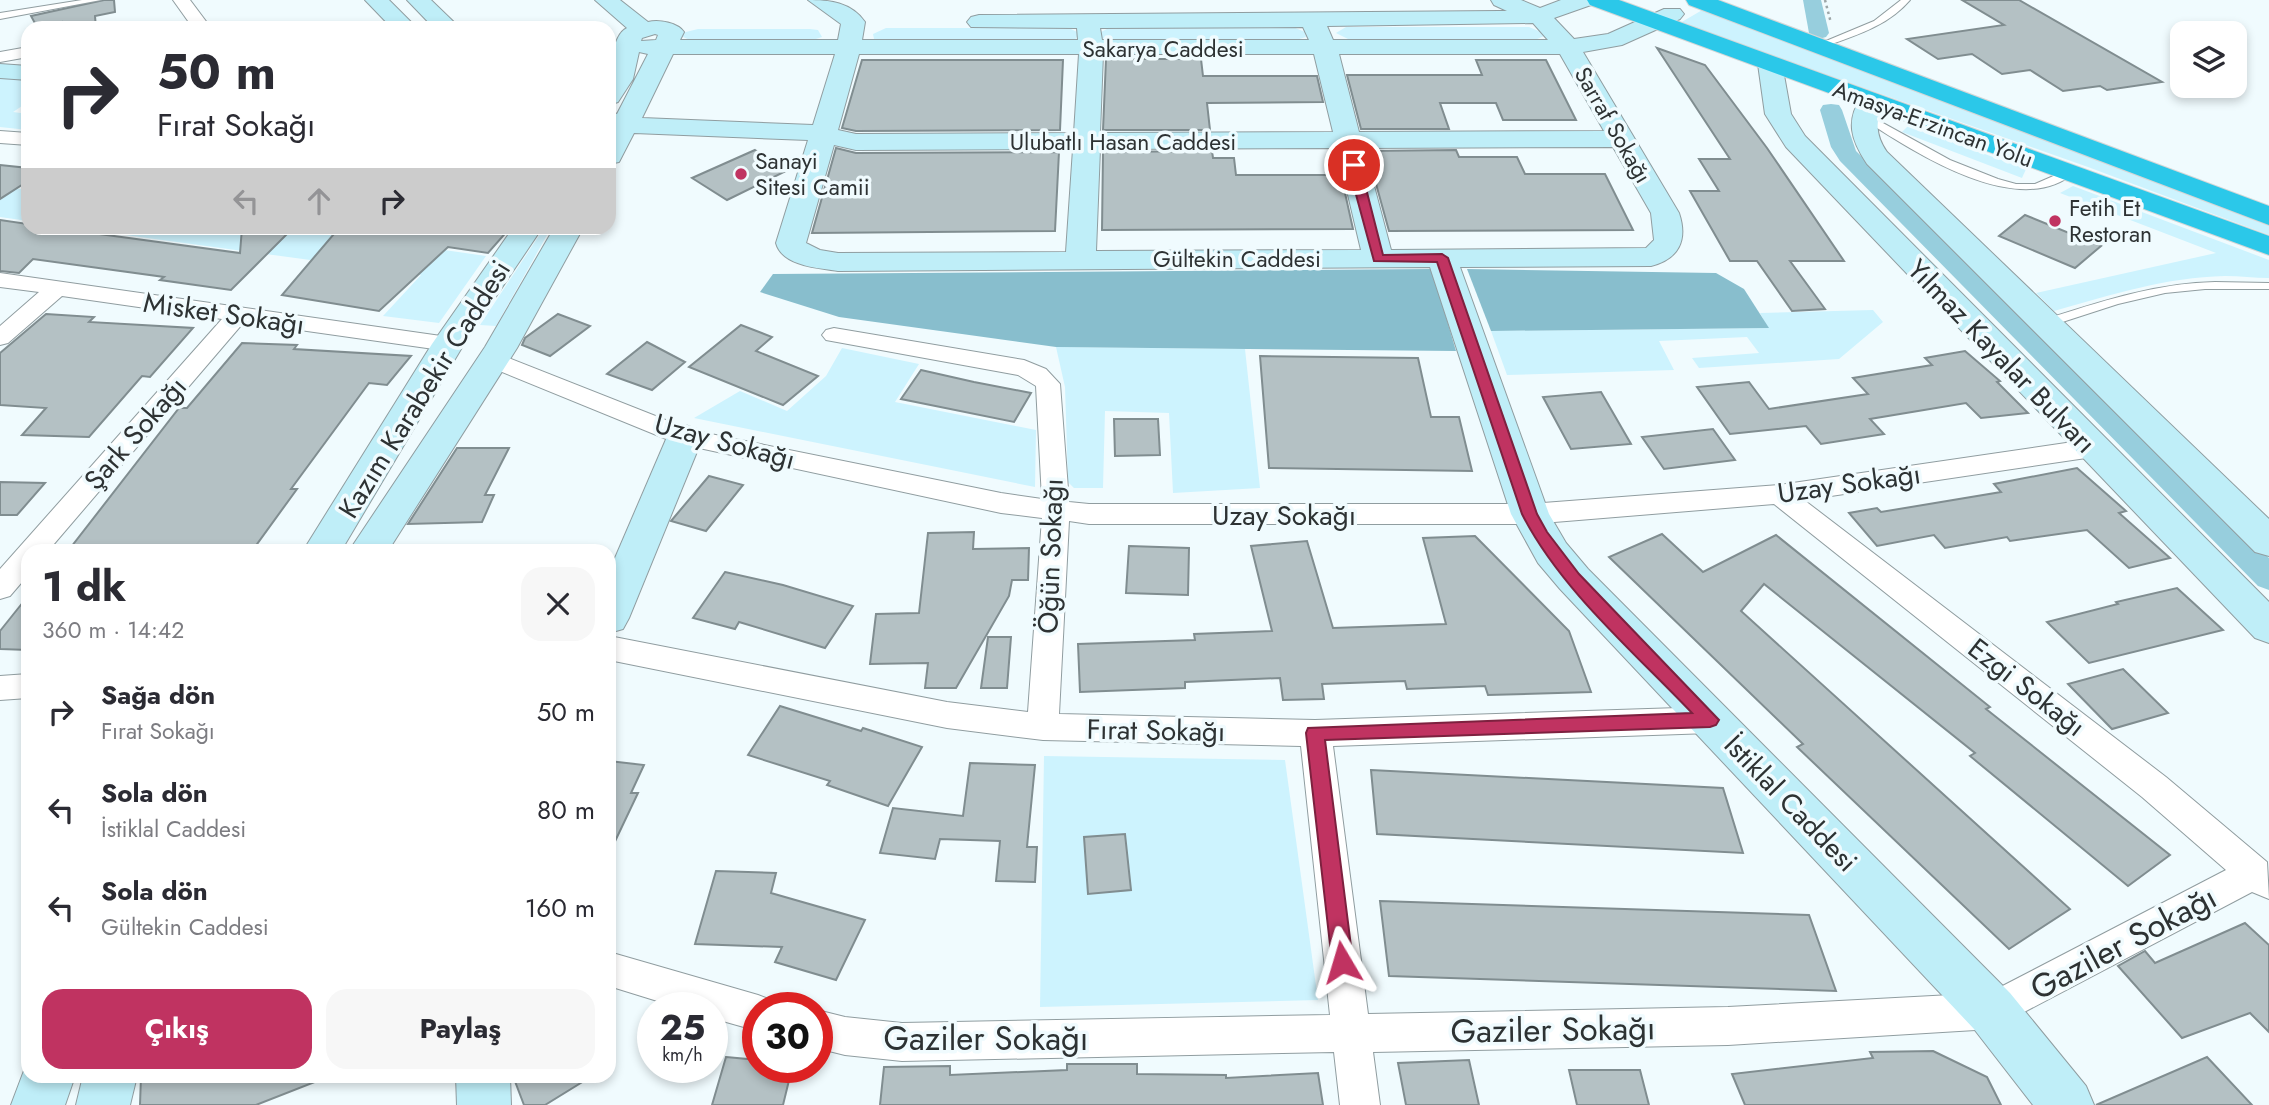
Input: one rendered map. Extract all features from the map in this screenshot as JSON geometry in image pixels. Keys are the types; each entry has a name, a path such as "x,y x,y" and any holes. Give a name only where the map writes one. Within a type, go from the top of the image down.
{"highway":[{"name":"Amasya-Erzincan Yolu","path":"1697,0 1735,8 1818,46 2269,216"},
{"name":"Amasya-Erzincan Yolu","path":"1610,3 1670,12 1770,64 1867,108 2069,173 2269,246"}],"street":[{"path":"181,0 192,21"},
{"path":"376,0 398,21"},
{"path":"418,0 440,21"},
{"path":"606,0 658,37"},
{"path":"1054,0 1088,22 1091,49 1081,260"},
{"path":"1277,0 1313,20 1325,48 1378,258"},
{"path":"1502,0 1539,16"},
{"name":"Sakarya Caddesi","path":"963,22 1539,16 1583,0"},
{"path":"816,11 851,35 823,134"},
{"name":"Sakarya Caddesi","path":"658,37 851,35 1091,49 1568,47 1614,40 1670,12"},
{"name":"Sarraf Sokağı","path":"1539,16 1568,47 1665,213 1670,228 1668,244"},
{"name":"Sakarya Caddesi","path":"851,35 880,22"},
{"path":"616,86 658,37"},
{"path":"616,123 658,37"},
{"path":"0,57 21,53"},
{"name":"Yılmaz Kayalar Bulvarı","path":"1770,64 1779,114 1795,141 2269,627"},
{"path":"0,71 21,72"},
{"name":"Yılmaz Kayalar Bulvarı","path":"1867,108 1863,134 1877,158 2269,542"},
{"name":"Ulubatlı Hasan Caddesi","path":"616,125 823,134 856,142 1621,139"},
{"name":"Gültekin Caddesi","path":"823,134 791,243 792,248 801,254 823,261 1651,257 1659,254 1668,244"},
{"path":"0,137 21,138"},
{"name":"Kazım Karabekir Caddesi","path":"326,544 448,344 522,235"},
{"name":"Kazım Karabekir Caddesi","path":"373,544 497,354 564,235"},
{"name":"İstiklal Caddesi","path":"1442,258 1530,514 1541,535 1574,579 1992,1011 2067,1105"},
{"name":"Misket Sokağı","path":"0,280 448,344"},
{"path":"0,338 56,289"},
{"name":"Şark Sokağı","path":"38,544 238,314"},
{"path":"448,344 463,335 490,331 501,337 497,354"},
{"name":"Öğün Sokağı","path":"834,335 1024,368 1037,374 1048,384 1056,512 1043,727"},
{"name":"Uzay Sokağı","path":"497,354 685,437 1056,512 1132,516 1530,514 1779,494 2093,448"},
{"path":"616,601 685,437"},
{"name":"Ezgi Sokağı","path":"1779,494 2143,779 2262,880"},
{"path":"0,588 21,564"},
{"name":"Fırat Sokağı","path":"616,649 947,715 1043,727 1315,733 1710,720"},
{"path":"0,688 21,686"},
{"path":"1315,733 1360,1105"},
{"name":"Gaziler Sokağı","path":"833,1034 902,1042 1351,1034 1728,1026 1992,1011 2262,880"},
{"path":"616,970 742,1008"},
{"path":"38,1105 46,1083"},
{"path":"103,1105 108,1083"},
{"path":"482,1083 484,1105"}],"lane":[{"path":"0,16 97,0"},
{"path":"1818,46 1877,23 1906,0"},
{"path":"2047,323 2144,294 2217,284 2269,286"}],"shaded area":[{"path":"1704,9 2269,226 2269,235 2088,167 1680,23"},
{"path":"1111,27 1293,27 1305,32 1306,37 1296,40 1111,41 1102,38 1099,33"},
{"path":"1346,27 1529,27 1544,36 1535,40 1350,40 1336,33"},
{"path":"886,28 1069,28 1079,33 1075,40 882,42 874,39 873,34"},
{"path":"698,29 810,29 818,30 822,37 810,41 690,40 683,37 682,33"},
{"path":"0,75 21,78 21,107 13,112 21,113 21,129 0,127"},
{"path":"1908,126 2026,169 2022,178 1902,132"},
{"path":"0,186 21,189 21,220 0,217"},
{"path":"2073,186 2269,260 2269,278 2225,276 2182,280 2139,288 2054,311 2036,293 2216,253 2060,193"},
{"path":"126,235 340,235 486,256 439,323 383,316 421,275"},
{"path":"539,235 547,235 496,326 480,325"},
{"path":"1432,269 1456,351 1056,347 839,317 760,292 773,274"},
{"path":"1467,269 1716,273 1744,289 1769,328 1491,331"},
{"path":"1873,310 1883,322 1839,359 1699,368 1692,358 1759,353 1747,337 1659,341 1674,370 1507,375 1491,331 1768,328 1760,313"},
{"path":"1056,347 1245,349 1260,488 1173,493 1169,413 1105,411 1103,488 1074,488 1068,482 1065,387"},
{"path":"842,348 919,364 895,402 1036,430 1035,487 694,418 740,391 787,411 826,376"},
{"path":"1044,756 1285,760 1318,1000 1040,1007"}],"building":[{"path":"114,0 115,12 95,16 95,21 34,21 31,16"},
{"path":"1962,0 2019,0 2162,82 2107,90 2100,86 2063,91 2030,70 2002,74 1972,54 1938,59 1907,39 2004,25"},
{"path":"1657,48 1705,65 1767,148 1844,261 1790,261 1825,309 1792,311 1757,261 1730,261 1690,191 1719,191 1699,159 1730,159"},
{"path":"1106,59 1201,59 1203,76 1317,76 1323,102 1207,103 1210,130 1103,130"},
{"path":"862,60 1063,60 1060,130 856,131 842,128"},
{"path":"1476,60 1546,60 1576,120 1503,120 1496,103 1440,103 1449,129 1361,129 1347,75 1482,75"},
{"path":"836,148 856,153 1059,152 1055,231 812,233"},
{"name":"Sanayi Sitesi Camii","path":"755,150 788,170 727,200 692,178"},
{"path":"1456,150 1459,157 1517,157 1525,174 1605,174 1633,230 1389,231 1367,151"},
{"path":"1212,151 1213,158 1234,158 1236,175 1341,175 1353,229 1102,230 1103,152"},
{"path":"0,165 21,167 21,186 0,199"},
{"path":"2025,215 2101,246 2075,268 1999,236"},
{"path":"0,220 21,223 21,235 107,235 240,253 241,235 286,235 231,290 160,280 164,277 33,259 19,273 0,271"},
{"path":"333,235 504,235 488,253 448,247 379,311 282,295"},
{"path":"46,314 94,317 89,322 193,328 150,377 142,376 89,437 22,435 46,408 0,405 0,353"},
{"path":"558,314 590,326 550,356 522,345 525,338"},
{"path":"741,325 772,337 756,351 818,376 783,405 689,367"},
{"path":"647,342 685,362 652,390 607,374"},
{"path":"242,343 297,345 294,349 411,356 387,385 369,383 291,489 297,489 257,544 73,544 179,408 187,408"},
{"path":"1965,351 2000,381 1997,382 2028,413 1981,418 1966,403 1870,419 1884,434 1821,444 1806,426 1730,434 1697,387 1749,382 1769,409 1868,394 1853,378 1932,365 1925,358"},
{"path":"1260,356 1418,358 1431,417 1459,417 1472,471 1269,468"},
{"path":"921,370 1031,393 1014,422 901,399"},
{"path":"1601,392 1631,444 1571,449 1543,397"},
{"path":"1114,419 1158,419 1160,455 1115,456"},
{"path":"1713,429 1735,460 1664,469 1642,437"},
{"path":"457,448 509,448 485,495 494,495 482,522 408,524"},
{"path":"2077,468 2126,511 2119,513 2170,558 2129,568 2087,530 2010,541 2007,537 1945,548 1934,535 1877,546 1849,513 1877,508 1881,512 2001,492 1994,484"},
{"path":"709,476 743,485 706,531 671,521"},
{"path":"0,482 45,483 17,515 0,515"},
{"path":"974,532 973,549 1029,548 1028,580 1012,580 1009,596 956,688 925,688 928,663 870,664 876,614 919,613 928,533"},
{"path":"1662,534 1703,572 1776,535 1990,707 1986,709 2170,855 2128,886 1970,756 1975,753 1764,584 1741,611 2070,909 2009,949 1797,747 1803,744 1609,557"},
{"path":"1475,536 1569,631 1591,692 1488,695 1485,686 1407,689 1405,681 1322,684 1324,699 1283,700 1280,678 1185,682 1185,688 1080,692 1078,644 1195,640 1194,634 1272,631 1251,546 1307,541 1333,628 1446,624 1423,538"},
{"path":"1129,546 1189,548 1188,595 1126,593"},
{"path":"725,572 783,585 853,606 825,648 739,622 735,629 693,618"},
{"path":"2177,588 2223,630 2089,663 2047,622 2118,604 2116,602"},
{"path":"21,605 21,650 0,649 0,631"},
{"path":"988,637 1011,637 1007,688 981,688"},
{"path":"2123,669 2168,713 2112,729 2068,684"},
{"path":"780,706 922,747 888,806 827,785 830,781 748,755"},
{"path":"616,762 644,765 631,793 638,793 616,839"},
{"path":"970,763 1035,765 1027,847 1037,847 1035,882 996,881 1000,841 940,839 935,859 880,853 893,808 963,816"},
{"path":"1371,770 1723,788 1743,853 1377,834"},
{"path":"1125,834 1131,890 1088,894 1084,837"},
{"path":"716,871 776,873 771,893 865,920 836,980 775,962 782,947 695,944"},
{"path":"1380,901 1809,915 1836,991 1389,976"},
{"path":"2245,923 2269,945 2269,1032 2250,1013 2182,1038 2118,966 2145,951 2155,963"},
{"path":"1933,1051 1987,1077 2001,1105 1745,1105 1732,1074 1873,1058 1870,1052"},
{"path":"728,1057 742,1058 742,1083 788,1083 783,1105 712,1105 718,1083 728,1083"},
{"path":"2207,1057 2252,1105 2096,1105"},
{"path":"1469,1060 1479,1105 1406,1105 1398,1063"},
{"path":"1067,1064 1137,1064 1137,1074 1226,1075 1226,1078 1318,1073 1323,1105 880,1105 884,1067 950,1066 950,1075 1067,1070"},
{"path":"1569,1070 1640,1070 1649,1105 1577,1105"},
{"path":"141,1083 312,1083 256,1105 140,1105"},
{"path":"516,1083 581,1083 545,1105 524,1105"}],"waterway":[{"path":"1812,0 1819,33"},
{"path":"1831,110 1842,147 1848,156 2269,578"}],"place":[{"name":"Sanayi Sitesi Camii","path":"741,174"},
{"name":"Fetih Et Restoran","path":"2055,221"}],"route":[{"path":"1342,962 1315,733 1710,720 1552,553 1530,514 1442,258 1378,258 1354,165"}]}
